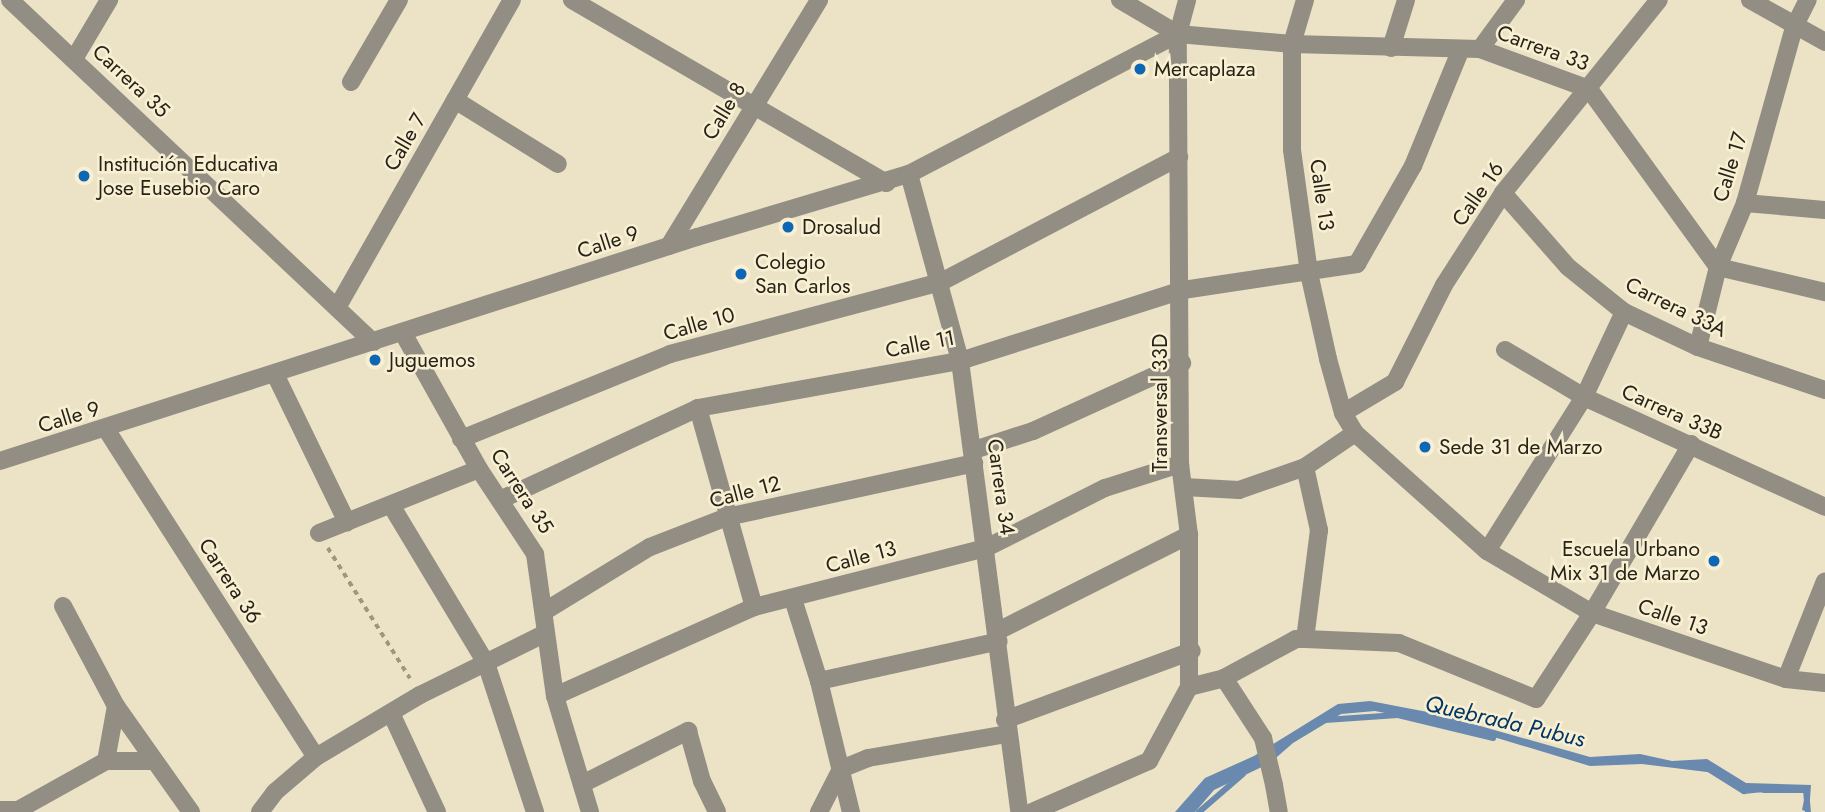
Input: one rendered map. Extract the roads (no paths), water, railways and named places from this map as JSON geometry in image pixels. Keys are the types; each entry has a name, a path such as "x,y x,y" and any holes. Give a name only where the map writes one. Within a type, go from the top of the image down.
{"street":[{"name":"Carrera 35","path":"10,0 338,306 373,342"},
{"path":"74,59 109,0"},
{"path":"351,82 399,0"},
{"name":"Calle 7","path":"338,306 512,0"},
{"path":"572,0 887,183"},
{"name":"Calle 8","path":"670,246 819,0"},
{"name":"Carrera 33","path":"1120,0 1178,34 1292,44 1480,49 1589,89 1718,267"},
{"path":"1178,34 1186,0"},
{"name":"Calle 13","path":"1306,0 1292,44 1293,150 1309,273 1343,413 1355,433 1487,551 1592,614 1786,679 1825,683"},
{"path":"1391,48 1406,0"},
{"path":"1480,49 1516,0"},
{"name":"Calle 16","path":"1343,413 1395,382 1444,285 1503,193 1659,0"},
{"path":"1750,0 1825,42"},
{"name":"Calle 17","path":"1698,347 1718,267 1745,203 1794,27 1808,0"},
{"name":"Transversal 33D","path":"1032,812 1149,761 1189,687 1192,651 1188,535 1180,464 1182,290 1178,34"},
{"name":"Calle 9","path":"0,461 670,246 887,183 1178,34"},
{"name":"Calle 11","path":"502,499 698,408 960,361 1182,290 1357,264 1413,166 1461,49"},
{"path":"455,100 558,164"},
{"name":"Calle 10","path":"461,439 670,354 941,282 1179,157"},
{"name":"Carrera 34","path":"909,174 941,282 960,361 999,636 1006,727 1018,812"},
{"name":"Carrera 33A","path":"1503,193 1568,267 1624,312 1698,347 1825,390"},
{"path":"1745,203 1825,210"},
{"path":"1718,267 1825,292"},
{"path":"1487,551 1584,397 1624,312"},
{"name":"Carrera 35","path":"402,332 461,439 535,554 555,696 590,812"},
{"name":"Carrera 33B","path":"1505,350 1584,397 1825,507"},
{"name":"Calle 12","path":"545,611 650,547 727,517 974,457 1182,363"},
{"path":"275,374 347,522"},
{"path":"698,408 754,607"},
{"name":"Carrera 36","path":"106,429 316,757"},
{"path":"1184,487 1239,490 1305,467 1355,433"},
{"path":"1189,687 1224,678 1296,639 1306,639 1399,643 1536,699 1592,614 1691,444"},
{"name":"Calle 13","path":"555,696 754,607 986,548 1105,488 1180,464"},
{"path":"1305,467 1319,530 1306,639"},
{"path":"319,533 479,469"},
{"path":"391,505 485,663 535,812"},
{"path":"819,681 999,636 1188,535"},
{"path":"1786,679 1825,581"},
{"path":"793,599 819,681 851,812"},
{"path":"63,606 116,706 151,761 191,812"},
{"path":"260,812 275,792 316,757 420,695 546,633"},
{"path":"819,812 841,769 868,758 1006,727 1192,651"},
{"path":"1224,678 1263,738 1279,812"},
{"path":"106,761 116,706"},
{"path":"391,712 437,812"},
{"path":"582,784 688,730 702,780 717,812"},
{"path":"0,810 18,810 106,761 151,761"}],"water":[{"path":"1370,701 1438,714 1590,757 1640,754 1672,761 1707,759 1746,783 1811,785 1809,812 1802,810 1806,790 1750,793 1715,773 1642,764 1590,766 1474,731 1375,711 1341,714 1293,743 1270,763 1214,790 1195,812 1175,812 1205,778 1254,756 1338,704"}],"waterway":[{"name":"Quebrada Pubus","path":"1325,720 1398,715 1493,738"},
{"name":"Quebrada Pubus","path":"1710,770 1744,791 1753,790"},
{"name":"Quebrada Pubus","path":"1199,812 1243,774"},
{"name":"Quebrada Pubus","path":"1764,790 1806,790 1808,812"}],"place":[{"name":"Mercaplaza","path":"1140,69"},
{"name":"Institución Educativa Jose Eusebio Caro","path":"84,176"},
{"name":"Drosalud","path":"788,227"},
{"name":"Colegio San Carlos","path":"741,274"},
{"name":"Juguemos","path":"375,360"},
{"name":"Sede 31 de Marzo","path":"1425,447"},
{"name":"Escuela Urbano Mix 31 de Marzo","path":"1714,561"}]}
